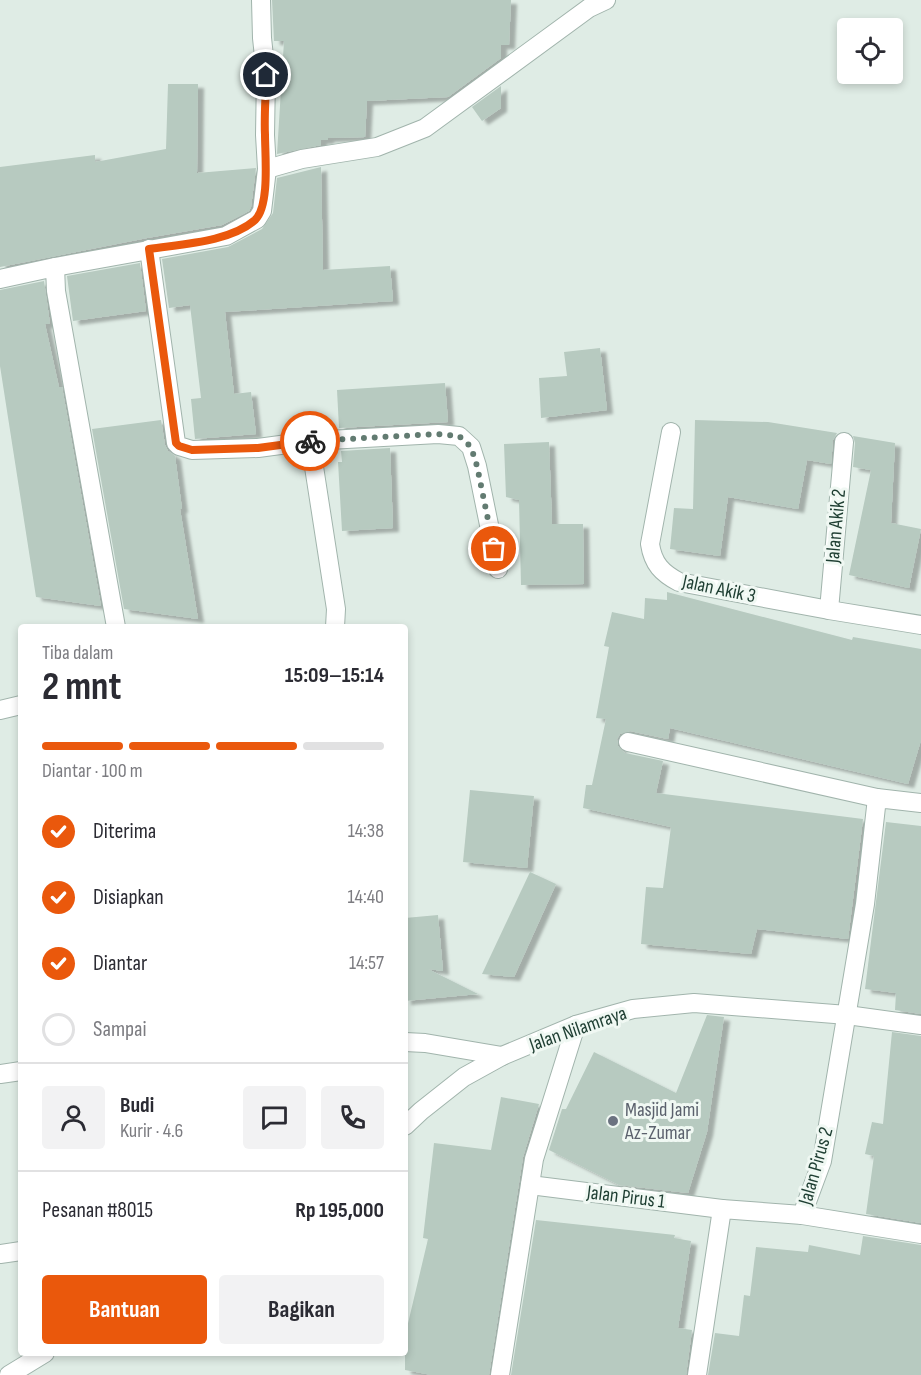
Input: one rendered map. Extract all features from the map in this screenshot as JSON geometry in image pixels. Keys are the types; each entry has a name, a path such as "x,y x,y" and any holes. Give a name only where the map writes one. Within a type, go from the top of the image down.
{"street":[{"path":"0,279 226,236 257,219 262,211 267,169 266,75 261,0"},
{"path":"267,169 302,159 377,147 425,128 589,8 606,0"},
{"path":"149,249 176,443 179,446 192,450 258,448 310,441 438,434 459,436 471,447 477,466 498,569"},
{"path":"55,267 56,291 115,624"},
{"name":"Jalan Akik 3","path":"671,432 650,544 652,556 663,573 679,582 921,625"},
{"path":"310,441 336,609 335,624"},
{"name":"Jalan Akik 2","path":"829,610 844,442"},
{"path":"0,710 18,706"},
{"path":"628,742 877,798 921,803"},
{"name":"Jalan Pirus 2","path":"722,1209 802,1215 822,1161 865,904 877,798"},
{"name":"Jalan Nilamraya","path":"408,1123 464,1077 502,1056 576,1025 633,1009 694,1003 848,1015 921,1024"},
{"path":"500,1375 534,1159 576,1025"},
{"path":"408,1042 502,1056"},
{"path":"0,1074 18,1071"},
{"name":"Jalan Pirus 1","path":"530,1185 722,1209"},
{"path":"697,1375 722,1209"},
{"path":"802,1215 921,1234"},
{"path":"0,1254 18,1251"},
{"path":"9,1375 40,1356"}],"building":[{"path":"272,0 511,0 509,45 501,45 501,58 448,97 367,101 365,137 328,138 328,140 321,140 321,145 277,154 284,41 274,41"},
{"path":"168,84 198,84 197,173 256,168 249,211 222,225 0,267 0,167 95,155 95,162 166,149"},
{"path":"501,86 501,108 482,121 472,107"},
{"path":"321,167 323,270 390,266 393,301 225,312 234,394 251,392 256,434 195,439 191,399 201,398 190,305 169,308 162,259 228,247 262,229 273,213 277,178"},
{"path":"140,263 146,311 73,321 67,276"},
{"path":"44,281 50,324 45,324 59,387 62,387 101,606 36,597 0,366 0,290"},
{"path":"600,348 607,410 541,418 539,378 567,376 564,352"},
{"path":"445,383 448,422 339,428 337,390"},
{"path":"161,420 165,445 168,451 175,456 182,509 180,509 198,619 124,609 92,429"},
{"path":"695,420 768,422 837,433 833,440 831,464 807,460 798,509 728,497 720,556 670,549 674,508 693,509"},
{"path":"853,436 895,443 891,523 921,529 909,588 849,575 871,470 853,467 855,443"},
{"path":"549,442 552,524 583,524 584,584 521,585 519,500 506,497 504,444"},
{"path":"390,448 393,528 342,531 338,462 342,462 341,451"},
{"path":"667,592 852,640 853,637 921,649 921,740 908,784 670,728 668,739 630,731 620,734 617,739 618,746 625,753 663,761 656,793 863,819 848,939 757,929 751,954 641,944 646,887 663,888 671,827 583,808 586,785 592,785 606,719 596,718 609,647 604,646 612,612 644,619 645,598 667,600"},
{"path":"470,790 534,796 527,868 463,862"},
{"path":"886,822 921,826 921,1014 895,1010 896,993 865,989"},
{"path":"530,872 556,884 514,977 482,974"},
{"path":"438,915 443,971 428,969 478,994 408,1001 408,918"},
{"name":"Masjid Jami Az-Zumar","path":"707,1015 724,1017 707,1132 688,1193 619,1185 549,1150 562,1109 566,1109 594,1052 676,1093"},
{"path":"892,1032 921,1036 921,1223 866,1214 874,1156 865,1154 872,1122 883,1124"},
{"path":"501,1097 539,1104 523,1157 489,1375 432,1375 405,1370 405,1356 408,1356 408,1323 428,1239 423,1238 434,1143 491,1150"},
{"path":"536,1220 675,1235 674,1238 691,1241 678,1328 692,1330 686,1375 511,1375"},
{"path":"863,1236 921,1245 921,1375 708,1375 715,1333 739,1336 744,1295 750,1296 756,1247 808,1252 809,1245 860,1255"}],"way so far":[{"path":"310,441 438,434 459,436 471,447 477,466 494,549"}],"place":[{"name":"Masjid Jami Az-Zumar","path":"613,1121"}],"route":[{"path":"266,75 267,169 262,211 257,219 226,236 149,249 176,443 185,449 192,450 258,448 310,441"}]}
